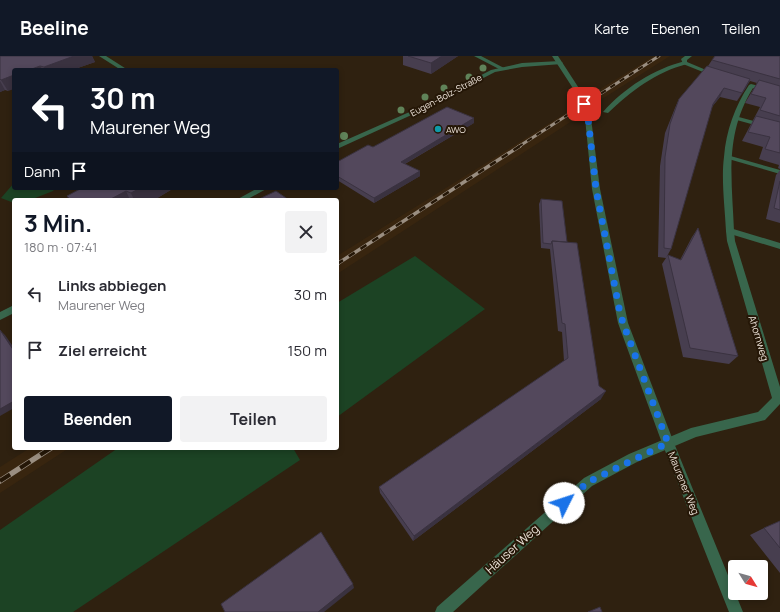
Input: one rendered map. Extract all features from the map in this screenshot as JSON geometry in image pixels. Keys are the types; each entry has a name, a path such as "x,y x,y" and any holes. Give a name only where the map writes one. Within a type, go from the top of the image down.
{"street":[{"path":"102,56 122,68"},
{"path":"477,56 502,68"},
{"path":"685,63 684,59 689,56"},
{"name":"Eugen-Bolz-Straße","path":"339,147 368,132 416,111 486,74 502,68 557,59"},
{"name":"Maurener Weg","path":"557,59 584,104 588,118 596,189 623,323 668,443 736,612"},
{"path":"606,112 617,101 638,85 674,65 685,63 691,67 721,76"},
{"name":"Ahornweg","path":"668,443 695,432 761,416 778,399 731,241 726,157 734,118 748,85 780,93"},
{"path":"734,118 780,130"},
{"path":"726,157 780,172"},
{"path":"244,198 260,190"},
{"path":"730,231 780,246"},
{"path":"0,316 12,310"},
{"name":"Häuser Weg","path":"442,612 588,482 668,443"}],"shaded area":[{"path":"654,56 670,56 602,99 597,91"},
{"path":"569,111 572,121 339,273 339,255"},
{"path":"27,450 66,450 0,493 0,467"}],"green space":[{"path":"12,185 12,190 54,190 35,198 12,198 12,202 1,198"},
{"path":"415,256 485,309 339,416 339,302"},
{"path":"115,450 294,450 300,460 73,612 0,612 0,530"}],"building":[{"path":"0,56 74,56 44,67 12,68 12,76 1,80"},
{"path":"408,56 442,56 431,63"},
{"path":"715,56 780,56 780,79 712,60"},
{"path":"707,66 750,79 742,93 724,88 713,104 671,249 664,248 665,157 670,124 679,99"},
{"path":"759,80 780,86 780,116 760,110 766,98 751,94"},
{"path":"447,107 474,118 401,162 420,171 374,198 339,177 339,161 368,145 373,147"},
{"path":"756,116 780,122 780,153 765,149 770,137 748,132"},
{"path":"780,181 780,210 774,208"},
{"path":"78,190 136,190 131,193 126,191 113,198 69,198 67,196"},
{"path":"276,191 286,198 261,198"},
{"path":"541,199 562,201 567,242 552,241 551,244 543,243"},
{"path":"698,228 738,356 690,348 668,255 681,260"},
{"path":"552,241 577,243 599,386 606,391 414,536 379,487 568,358 565,324 562,323"},
{"path":"0,330 12,348 12,402 0,409"},
{"path":"780,521 780,548 764,528"},
{"path":"321,532 353,584 318,612 225,612 221,604"},
{"path":"600,607 602,612 588,612"}],"railway":[{"path":"518,147 659,56"},
{"path":"339,263 520,146"},
{"path":"0,481 48,450"}],"place":[{"name":"AWO","path":"438,129"}],"route":[{"path":"564,503 588,482 633,458 668,443 623,323 619,308 596,189 588,118 584,104"}]}
